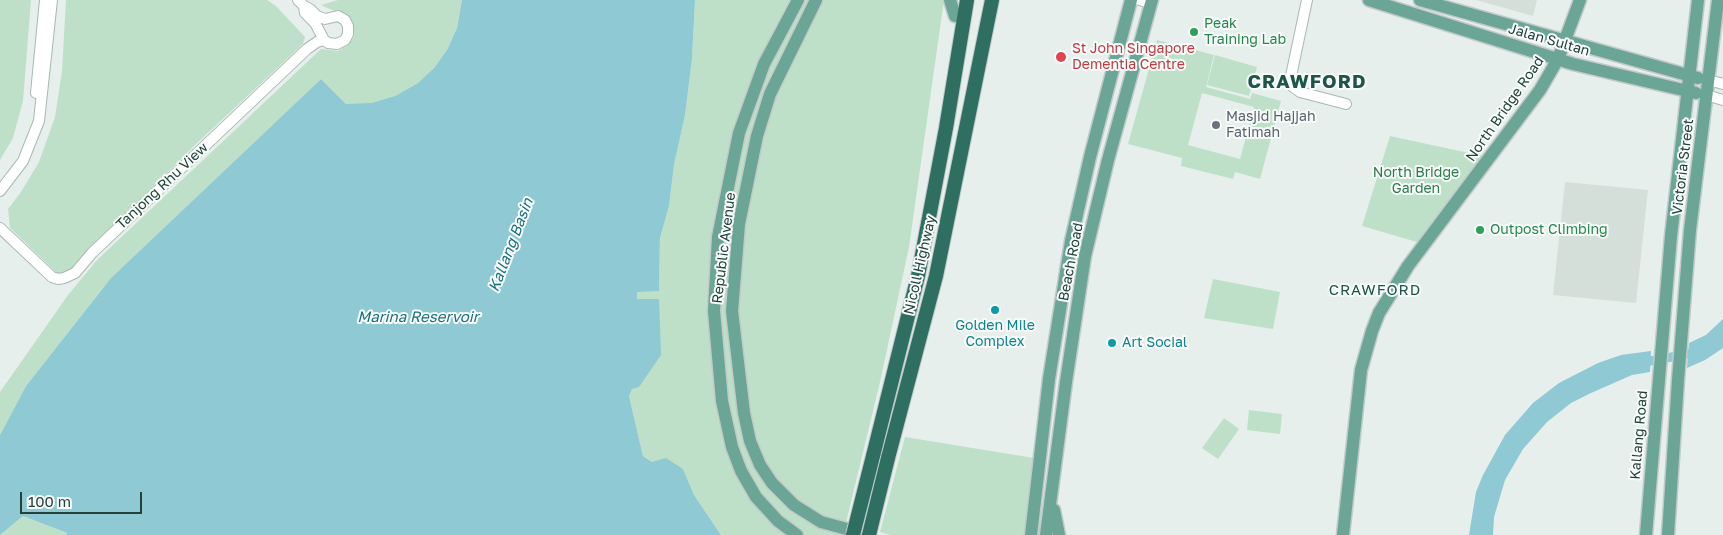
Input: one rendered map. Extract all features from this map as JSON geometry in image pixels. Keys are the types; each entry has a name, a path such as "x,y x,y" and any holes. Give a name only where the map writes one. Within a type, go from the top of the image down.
{"highway":[{"path":"946,128 958,0"},
{"name":"Nicoll Highway","path":"853,535 918,276 946,128 967,0"},
{"name":"Nicoll Highway","path":"869,535 936,276 992,0"}],"main road":[{"name":"Republic Avenue","path":"797,535 778,521 756,497 738,463 732,447 722,401 714,311 718,237 738,133 764,64 798,0"},
{"name":"Republic Avenue","path":"816,0 770,94 757,136 739,224 732,311 744,414 750,441 760,465 772,483 794,505 821,522 869,535"},
{"path":"950,0 955,16"},
{"name":"Beach Road","path":"1029,532 1049,379 1071,241 1131,0"},
{"name":"Jalan Sultan","path":"1369,0 1558,59 1706,95"},
{"name":"Jalan Sultan","path":"1420,0 1708,80"},
{"name":"North Bridge Road","path":"1343,535 1362,370 1372,331 1379,313 1408,266 1540,90 1558,59 1580,0"},
{"name":"Victoria Street","path":"1662,338 1671,236 1698,0"},
{"name":"Victoria Street","path":"1668,535 1690,230 1718,0"},
{"name":"Beach Road","path":"1046,535 1085,256 1108,160 1143,33 1147,1"},
{"path":"1124,27 1134,24 1143,33"},
{"name":"Kallang Road","path":"1646,535 1662,338"},
{"path":"1033,511 1042,515 1051,506 1060,535"}],"street":[{"path":"0,182 24,145 31,125 37,87 45,0"},
{"path":"0,191 23,160 39,121 52,0"},
{"path":"1307,0 1292,76 1292,86 1300,92 1346,104"},
{"path":"1304,22 1307,19 1312,0"},
{"path":"301,3 317,16 325,19 338,16 344,20 348,26 348,34 345,40 337,44 328,43 324,40 315,23 305,13 301,3"},
{"name":"Tanjong Rhu View","path":"0,228 52,277 64,278 75,273 106,239 307,49 324,40"},
{"name":"Jalan Sultan","path":"1708,80 1723,84"},
{"name":"Jalan Sultan","path":"1706,95 1723,100"}],"shaded area":[{"path":"1476,0 1537,0 1533,16"},
{"path":"1565,182 1648,190 1636,303 1553,295"}],"green space":[{"path":"0,0 31,0 23,101 13,138 0,160"},
{"path":"66,0 267,0 276,6 305,37 303,44 196,144 69,271 59,275 10,228 8,209 39,162 55,117 62,71"},
{"path":"338,0 462,0 457,28 447,50 434,68 418,83 395,96 372,104 346,104 321,79 111,278 26,386 0,435 0,392 68,295 97,260 321,49 338,51 348,45 354,37 352,24 343,15 321,5"},
{"path":"695,0 944,0 909,247 880,382 843,535 721,535 694,495 683,469 652,462 643,456 629,396 632,388 637,291 659,291 660,238 669,206 674,165 685,115 692,59"},
{"path":"1157,40 1214,55 1206,87 1250,99 1252,93 1281,101 1260,179 1235,172 1233,179 1181,166 1182,158 1128,144","holes":["1202,93 1254,107 1240,159 1188,145"]},
{"path":"1215,55 1257,67 1249,96 1207,85"},
{"name":"North Bridge Garden","path":"1390,136 1483,156 1417,242 1362,226"},
{"path":"1213,279 1280,292 1273,329 1204,318"},
{"path":"1249,410 1282,414 1280,434 1247,430"},
{"path":"1224,418 1239,429 1218,459 1202,448"},
{"path":"905,437 1040,459 1030,535 891,535 880,532"},
{"path":"23,516 67,533 66,535 0,535"}],"water":[{"name":"Marina Reservoir","path":"462,0 695,0 692,59 685,115 674,165 669,206 660,238 659,291 637,292 637,299 659,299 661,355 639,387 632,389 629,396 643,456 652,462 666,458 683,469 694,495 721,535 66,535 67,533 23,516 0,535 0,435 26,386 111,278 321,79 346,104 372,103 395,96 418,83 434,68 447,50 457,28"},
{"path":"1723,319 1723,348 1705,360 1687,368 1689,343 1706,335"},
{"path":"1651,351 1650,372 1632,375 1591,393 1571,403 1547,422 1523,449 1505,480 1494,517 1493,535 1469,535 1476,492 1483,475 1505,435 1533,403 1559,383 1598,363 1621,355"}],"waterway":[{"path":"1640,363 1698,352"}],"place":[{"name":"Peak Training Lab","path":"1194,32"},
{"name":"St John Singapore Dementia Centre","path":"1061,57"},
{"name":"Masjid Hajjah Fatimah","path":"1216,125"},
{"name":"Outpost Climbing","path":"1480,230"},
{"name":"Golden Mile Complex","path":"995,310"},
{"name":"Art Social","path":"1112,343"}],"district":[{"name":"CRAWFORD","path":"1307,82"},
{"name":"CRAWFORD","path":"1375,290"}],"water label":[{"name":"Kallang Basin","path":"511,245"}]}
